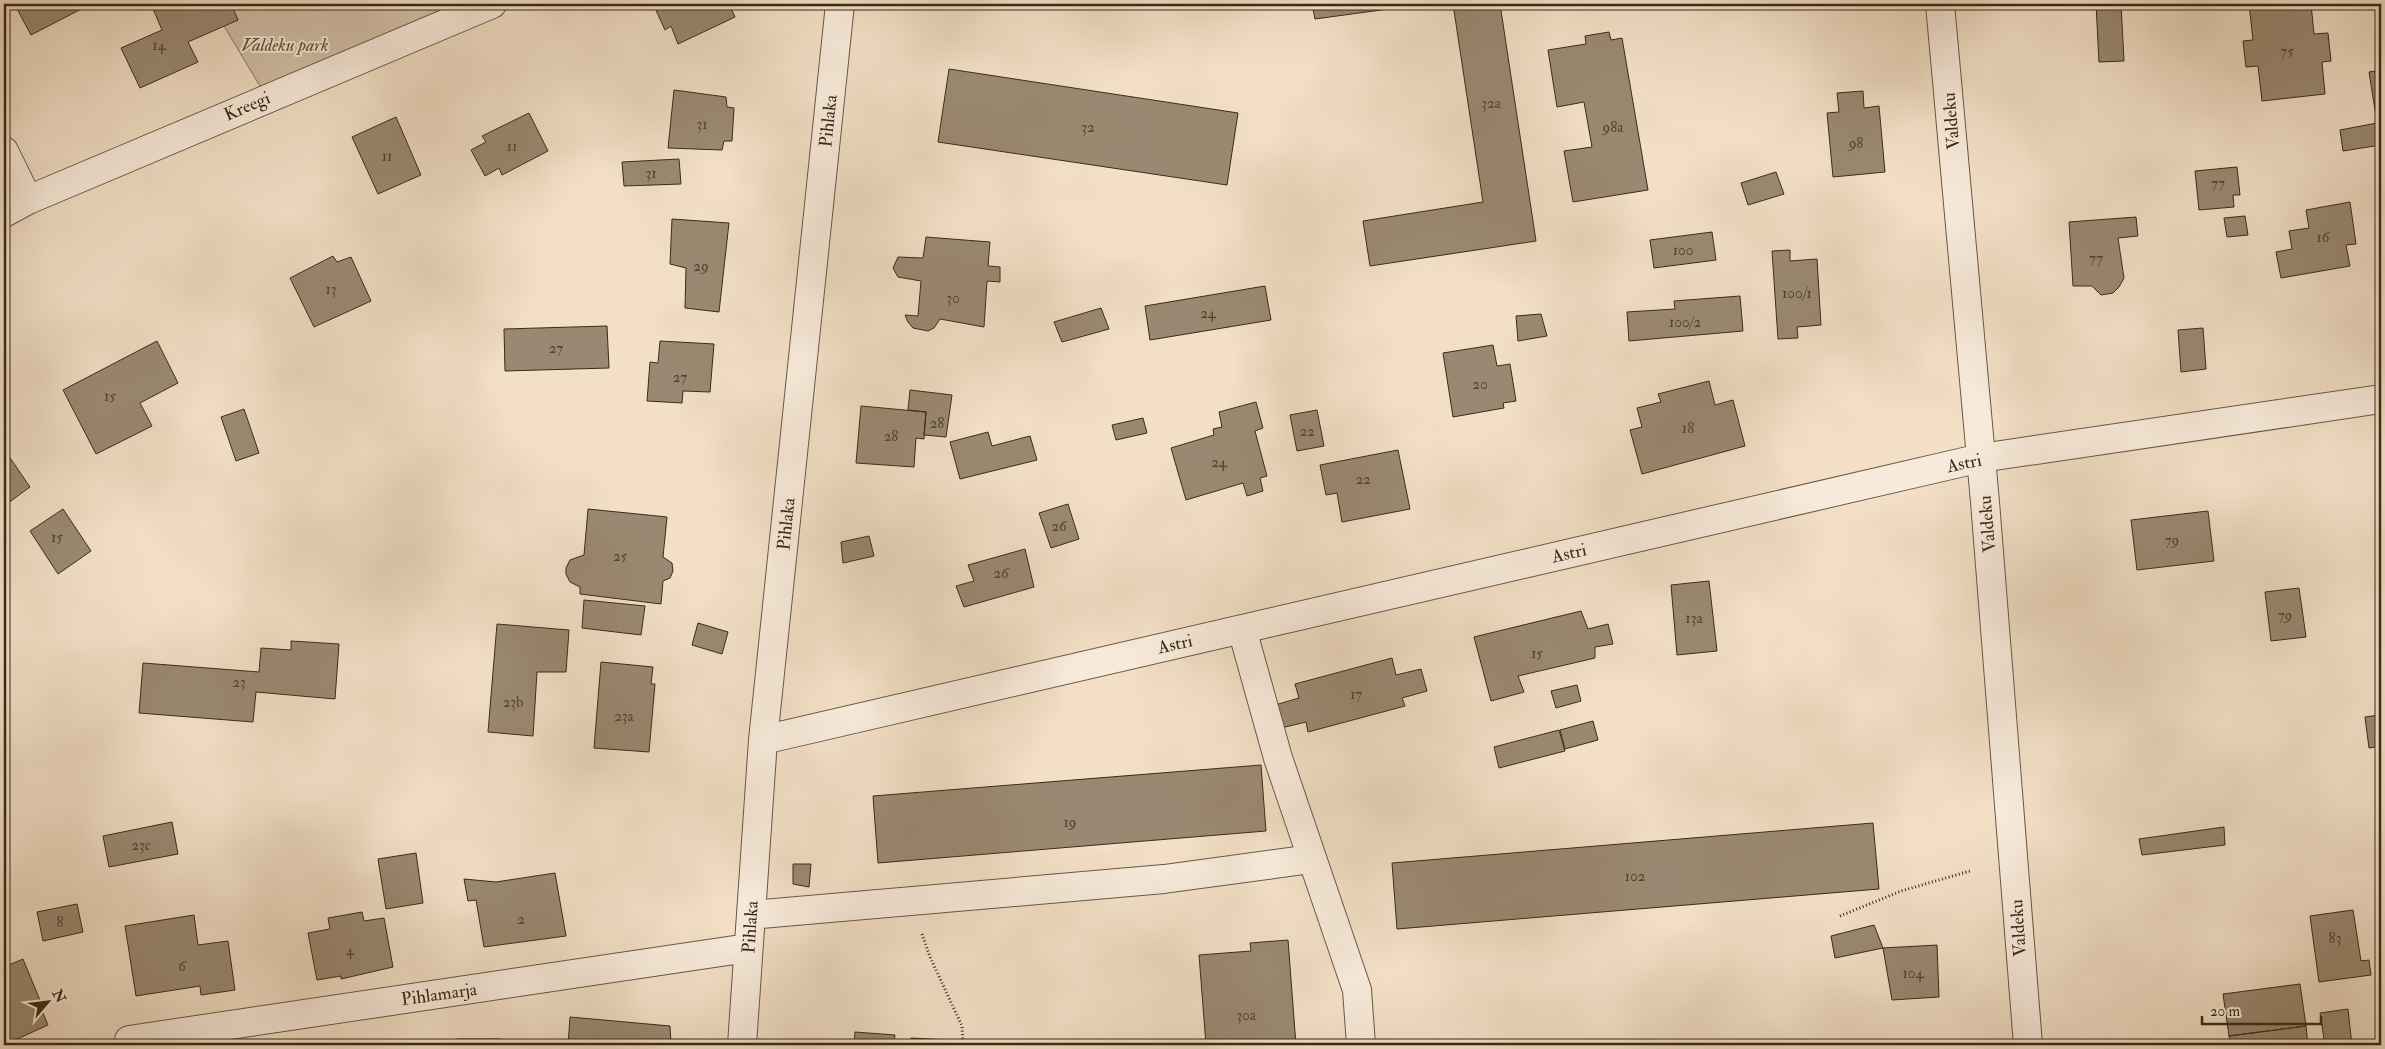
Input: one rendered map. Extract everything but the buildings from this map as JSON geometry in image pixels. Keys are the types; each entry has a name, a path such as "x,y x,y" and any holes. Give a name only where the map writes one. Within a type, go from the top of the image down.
{"street":[{"name":"Kreegi","path":"4,213 28,200 492,4"},
{"name":"Pihlaka","path":"742,1045 763,740 840,4"},
{"name":"Valdeku","path":"1940,4 1981,458 2028,1045"},
{"path":"4,151 28,200"},
{"name":"Astri","path":"763,740 1981,458 2381,399"},
{"path":"1242,629 1278,758 1357,990 1361,1045"},
{"path":"751,914 1164,880 1311,859"},
{"name":"Pihlamarja","path":"129,1040 748,948"}],"path":[{"path":"1840,916 1901,891 1970,871"},
{"path":"912,901 930,956 962,1026 963,1045"}],"green space":[{"name":"Valdeku park","path":"211,4 492,4 267,98"}]}
